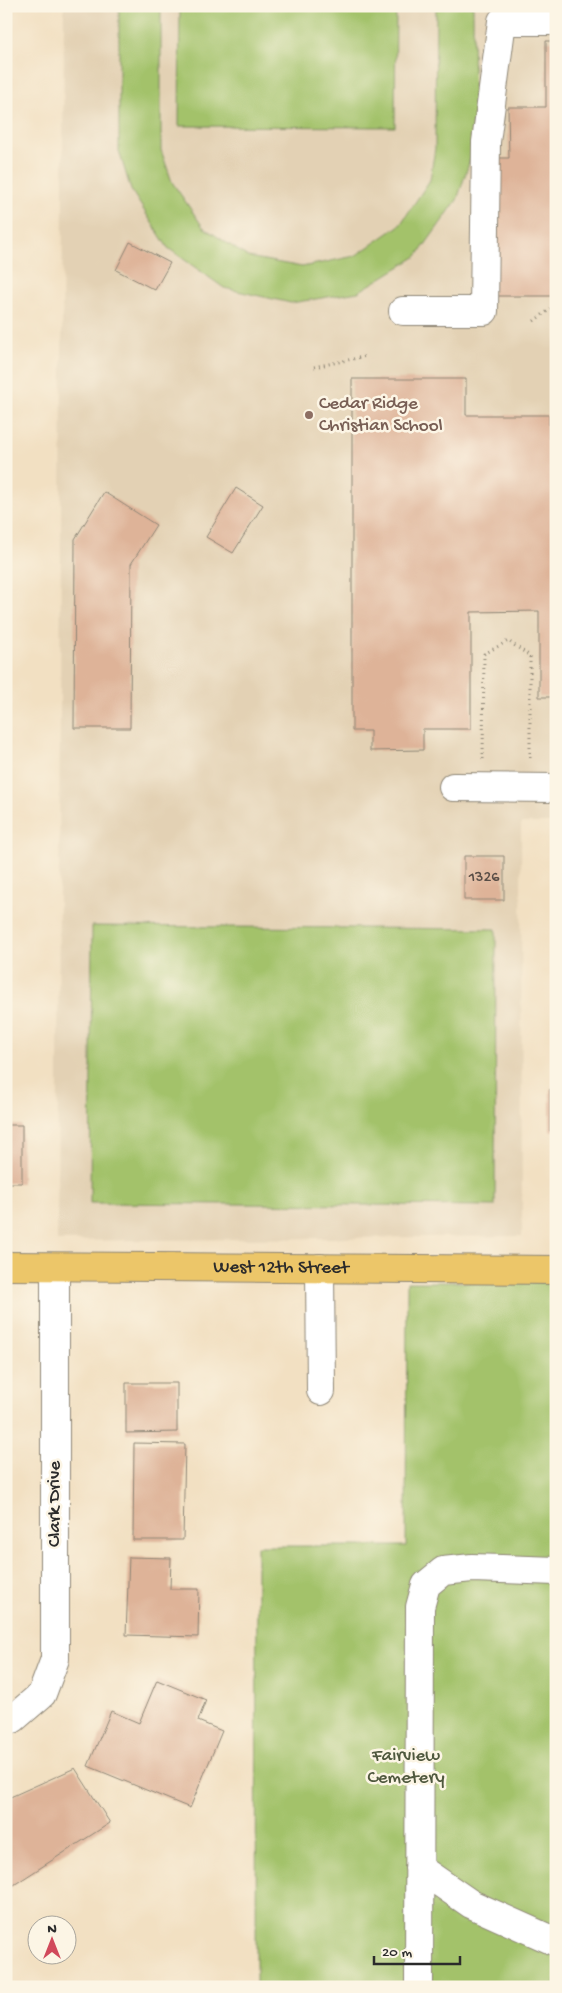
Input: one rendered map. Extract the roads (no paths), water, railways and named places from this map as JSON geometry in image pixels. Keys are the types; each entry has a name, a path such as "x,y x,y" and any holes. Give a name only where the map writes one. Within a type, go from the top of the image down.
{"main road":[{"name":"West 12th Street","path":"6,1266 556,1270"}],"street":[{"path":"403,311 484,311 486,142 502,21 556,21"},
{"path":"453,787 556,788"},
{"name":"Clark Drive","path":"6,1720 13,1719 42,1694 55,1659 55,1267"},
{"path":"320,1268 321,1391"},
{"path":"419,1987 420,1608 426,1585 443,1571 472,1568 556,1572"},
{"path":"419,1868 471,1904 556,1942"}],"place":[{"name":"Cedar Ridge Christian School","path":"309,415"}],"park label":[{"name":"Fairview Cemetery","path":"406,1767"}]}
